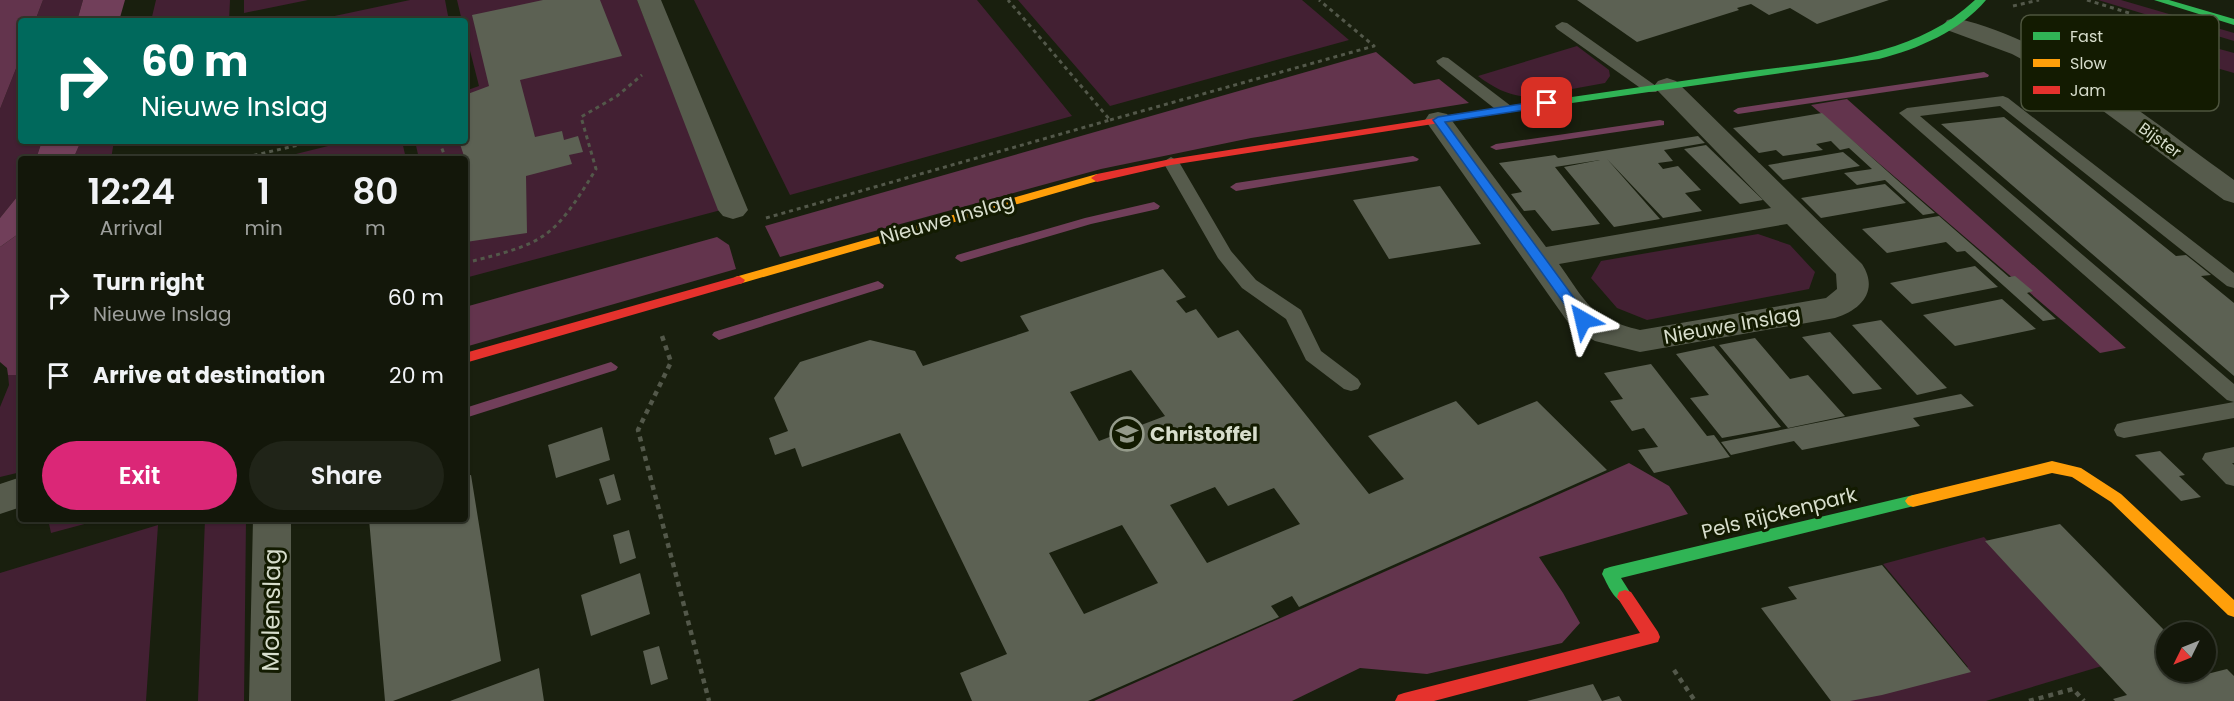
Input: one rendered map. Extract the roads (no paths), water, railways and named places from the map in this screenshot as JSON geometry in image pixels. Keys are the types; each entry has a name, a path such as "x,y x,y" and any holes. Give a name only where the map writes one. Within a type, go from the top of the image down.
{"street":[{"path":"649,0 733,210"},
{"name":"Nieuwe Inslag","path":"468,357 1095,178 1172,162 1505,109 1879,56 1924,42 1956,25 1981,0"},
{"path":"2159,0 2210,15"},
{"path":"2219,18 2234,22"},
{"name":"Bijster","path":"1956,25 2021,50"},
{"name":"Nieuwe Inslag","path":"1438,120 1583,320 1607,333 1640,340 1835,307 1853,293 1851,271 1794,213 1659,87"},
{"name":"Bijster","path":"2120,111 2234,194"},
{"path":"1537,258 1794,213"},
{"name":"Pels Rijckenpark","path":"1404,701 1652,637 1610,574 2052,467 2076,472 2116,498 2234,610"},
{"path":"0,499 18,493"},
{"name":"Molenslag","path":"270,701 272,522"}],"lane":[{"path":"1562,26 1659,87"},
{"path":"1443,61 1505,109"},
{"path":"2234,282 2003,101 1907,113 2234,395"},
{"path":"1172,162 1224,254 1249,284 1294,315 1313,355 1351,384"},
{"path":"2124,429 2234,410"},
{"path":"2234,455 2213,459 2234,478"}],"waterway":[{"path":"1738,111 1984,75"},
{"path":"1496,147 1660,123"},
{"path":"1236,187 1413,159"},
{"path":"961,258 1089,221 1154,206"},
{"path":"719,335 878,285"},
{"path":"468,412 611,367"}],"place":[{"name":"Christoffel","path":"1127,434"}]}
